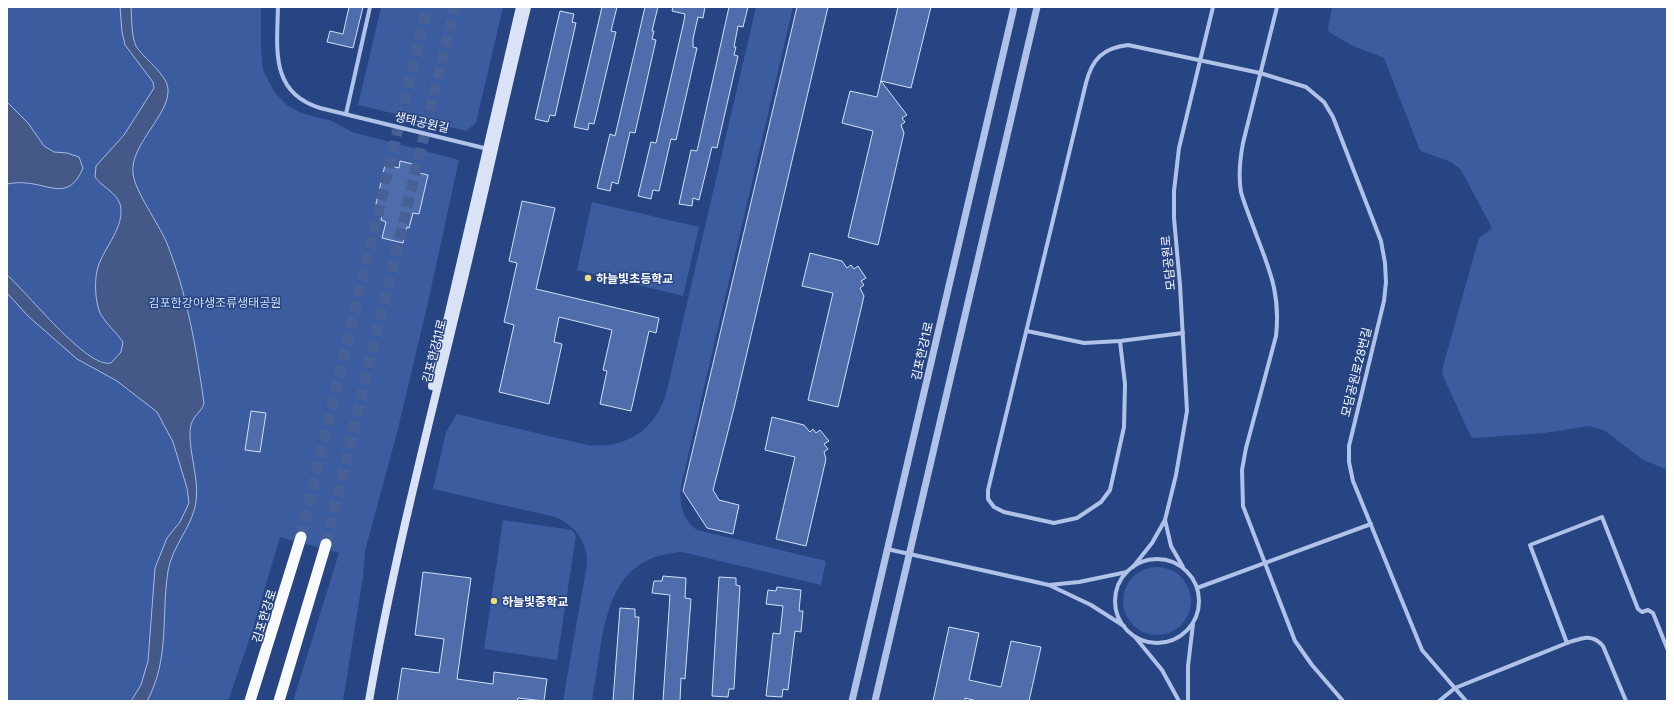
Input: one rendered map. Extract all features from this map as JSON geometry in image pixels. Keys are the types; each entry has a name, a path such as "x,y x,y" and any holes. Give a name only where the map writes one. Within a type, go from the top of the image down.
{"highway":[{"name":"김포한강로","path":"250,701 301,538"},
{"path":"279,701 326,544"}],"main road":[{"name":"김포한강11로","path":"370,701 390,587 520,7"},
{"name":"김포한강11로","path":"364,701 381,607 489,149 527,7"}],"street":[{"name":"생태공원길","path":"278,7 278,61 284,81 289,89 303,102 320,108 489,149"},
{"path":"346,114 370,7"},
{"name":"김포한강1로","path":"852,701 886,548 1014,7"},
{"path":"875,701 1038,7"},
{"name":"모담공원로","path":"1165,520 1177,468 1187,411 1183,333 1175,234 1174,191 1180,148 1213,7"},
{"path":"1276,7 1243,143 1240,177 1242,193 1272,278 1276,295 1278,316 1276,336 1246,448 1242,470 1241,489 1243,506 1248,521 1295,641 1312,665 1343,701"},
{"name":"모담공원로28번길","path":"1120,341 1126,407 1124,427 1110,490 1101,502 1077,518 1054,524 1004,512 994,507 988,498 988,490 1089,69 1097,59 1106,52 1115,47 1128,45 1260,73 1306,87 1324,102 1333,117 1381,241 1386,270 1384,301 1349,446 1349,462 1353,481 1419,644 1432,663 1466,701"},
{"path":"1027,331 1074,342 1120,341 1183,333"},
{"path":"1567,643 1530,544 1602,517 1638,609 1642,612 1648,610 1653,613 1667,648"},
{"path":"1124,626 1118,614 1116,601 1118,587 1128,571 1134,566 1152,543 1165,520"},
{"path":"1165,520 1171,546 1183,568 1192,578 1197,588 1198,606 1194,622 1188,666 1188,701"},
{"path":"1197,588 1370,524"},
{"path":"886,548 1049,585 1091,605 1124,626 1134,635 1162,670 1179,701"},
{"path":"1134,566 1145,561 1159,559 1172,562 1183,568"},
{"path":"1049,585 1079,582 1128,571"},
{"path":"1134,635 1146,641 1160,643 1173,640 1185,633 1194,622"},
{"path":"1438,701 1455,688 1583,637 1591,637 1598,640 1603,646 1626,701"}],"green space":[{"name":"김포한강야생조류생태공원","path":"7,7 261,7 261,47 263,70 275,93 287,105 301,113 332,121 352,132 459,160 429,298 397,433 365,551 363,577 343,701 293,701 339,553 280,537 252,632 228,701 7,701"},
{"path":"381,7 503,7 476,123 466,131 358,105"},
{"path":"756,7 793,7 681,486 681,505 688,521 697,530 826,561 821,585 682,552 661,555 645,562 632,571 622,583 614,597 604,630 592,701 563,701 587,564 587,556 583,542 579,535 569,525 555,517 433,489 446,432 457,414 587,445 601,445 614,444 637,435 654,418 661,407 666,394"},
{"path":"1332,7 1667,7 1667,470 1642,459 1605,431 1590,426 1544,433 1476,438 1471,437 1443,376 1442,370 1479,238 1492,228 1461,170 1451,162 1421,151 1419,148 1384,58 1351,45 1329,32 1328,28"},
{"path":"592,202 699,227 683,296 577,270"},
{"path":"503,520 572,530 576,536 557,660 484,649"},
{"path":"1157,567 1170,570 1181,577 1188,588 1191,601 1188,614 1181,625 1170,632 1157,635 1144,632 1133,625 1126,614 1123,601 1126,588 1133,577 1144,570"}],"shaded area":[{"path":"120,7 131,7 134,42 139,51 159,72 167,83 167,99 157,120 137,152 133,163 133,174 142,198 166,241 180,280 198,361 204,403 192,421 190,431 191,450 197,489 195,507 193,515 170,562 166,588 162,653 154,685 147,701 131,701 141,685 148,661 155,568 167,538 180,522 189,503 187,488 173,442 157,412 117,381 77,359 28,316 7,293 7,275 58,328 87,354 100,362 111,363 121,352 123,342 100,313 96,296 98,267 114,236 120,220 120,204 115,196 95,177 96,166 124,135 154,88 153,82 125,45 122,32"},
{"path":"7,102 28,123 44,146 54,152 67,153 79,157 83,168 78,178 72,185 59,189 35,184 7,184"}],"building":[{"path":"349,7 363,7 353,48 327,42 330,31 343,34"},
{"path":"602,7 617,7 611,31 616,32 594,124 589,123 588,130 574,127"},
{"path":"645,7 658,7 652,31 654,31 652,39 656,40 635,133 630,132 618,184 612,182 610,191 597,188 610,134 615,136"},
{"path":"673,7 705,7 703,18 698,17 693,39 693,47 697,48 676,140 671,139 659,191 653,190 651,199 638,196 651,142 656,143 684,21 685,14 672,11"},
{"path":"729,7 748,7 743,27 738,26 734,55 738,56 717,148 712,147 699,200 693,198 692,206 679,204 691,150 697,151"},
{"path":"797,7 828,7 734,408 713,490 719,500 739,505 733,534 707,528 683,491"},
{"path":"898,7 931,7 911,88 881,81 907,115 902,118 905,122 901,125 904,133 878,245 848,237 873,131 842,123 850,91 877,97"},
{"path":"560,11 574,14 572,22 576,23 555,116 550,115 548,122 535,119"},
{"path":"400,161 417,165 415,172 428,175 419,214 413,213 409,228 407,227 403,243 382,238 386,222 381,220 383,210 375,208 385,165 399,168"},
{"name":"하늘빛초등학교","path":"522,201 555,208 536,289 659,318 656,333 649,331 631,411 600,404 607,371 603,370 612,330 559,317 554,342 562,344 549,404 499,392 514,325 504,322 517,263 509,261"},
{"path":"810,253 842,261 847,268 851,265 854,269 858,266 866,278 861,281 864,285 860,288 864,296 838,407 808,400 833,293 802,286"},
{"path":"251,411 266,413 260,452 245,450"},
{"path":"772,417 804,425 810,432 813,429 816,433 820,430 829,441 824,444 828,449 824,452 826,459 806,546 776,539 795,457 765,450"},
{"path":"423,572 471,578 457,679 493,684 494,672 547,679 544,701 518,698 517,701 397,701 402,668 439,673 444,639 415,635"},
{"path":"663,576 686,578 685,598 691,599 685,679 681,678 680,701 663,701 670,595 652,593 654,581 662,581"},
{"path":"719,577 736,578 736,585 740,586 734,689 729,689 728,697 712,696"},
{"path":"777,587 801,590 799,611 803,611 801,632 795,631 788,690 783,689 782,697 766,696 773,633 780,634 783,606 766,604 768,590 776,591"},
{"path":"620,608 635,609 635,617 639,617 633,701 613,701"},
{"path":"949,627 979,633 969,680 1001,687 1011,641 1041,647 1029,701 977,701 965,698 965,701 933,701"}],"tunnel":[{"path":"301,537 427,7"},
{"path":"326,544 455,7"}],"place":[{"name":"하늘빛초등학교","path":"588,278"},
{"name":"하늘빛중학교","path":"494,601"}]}
